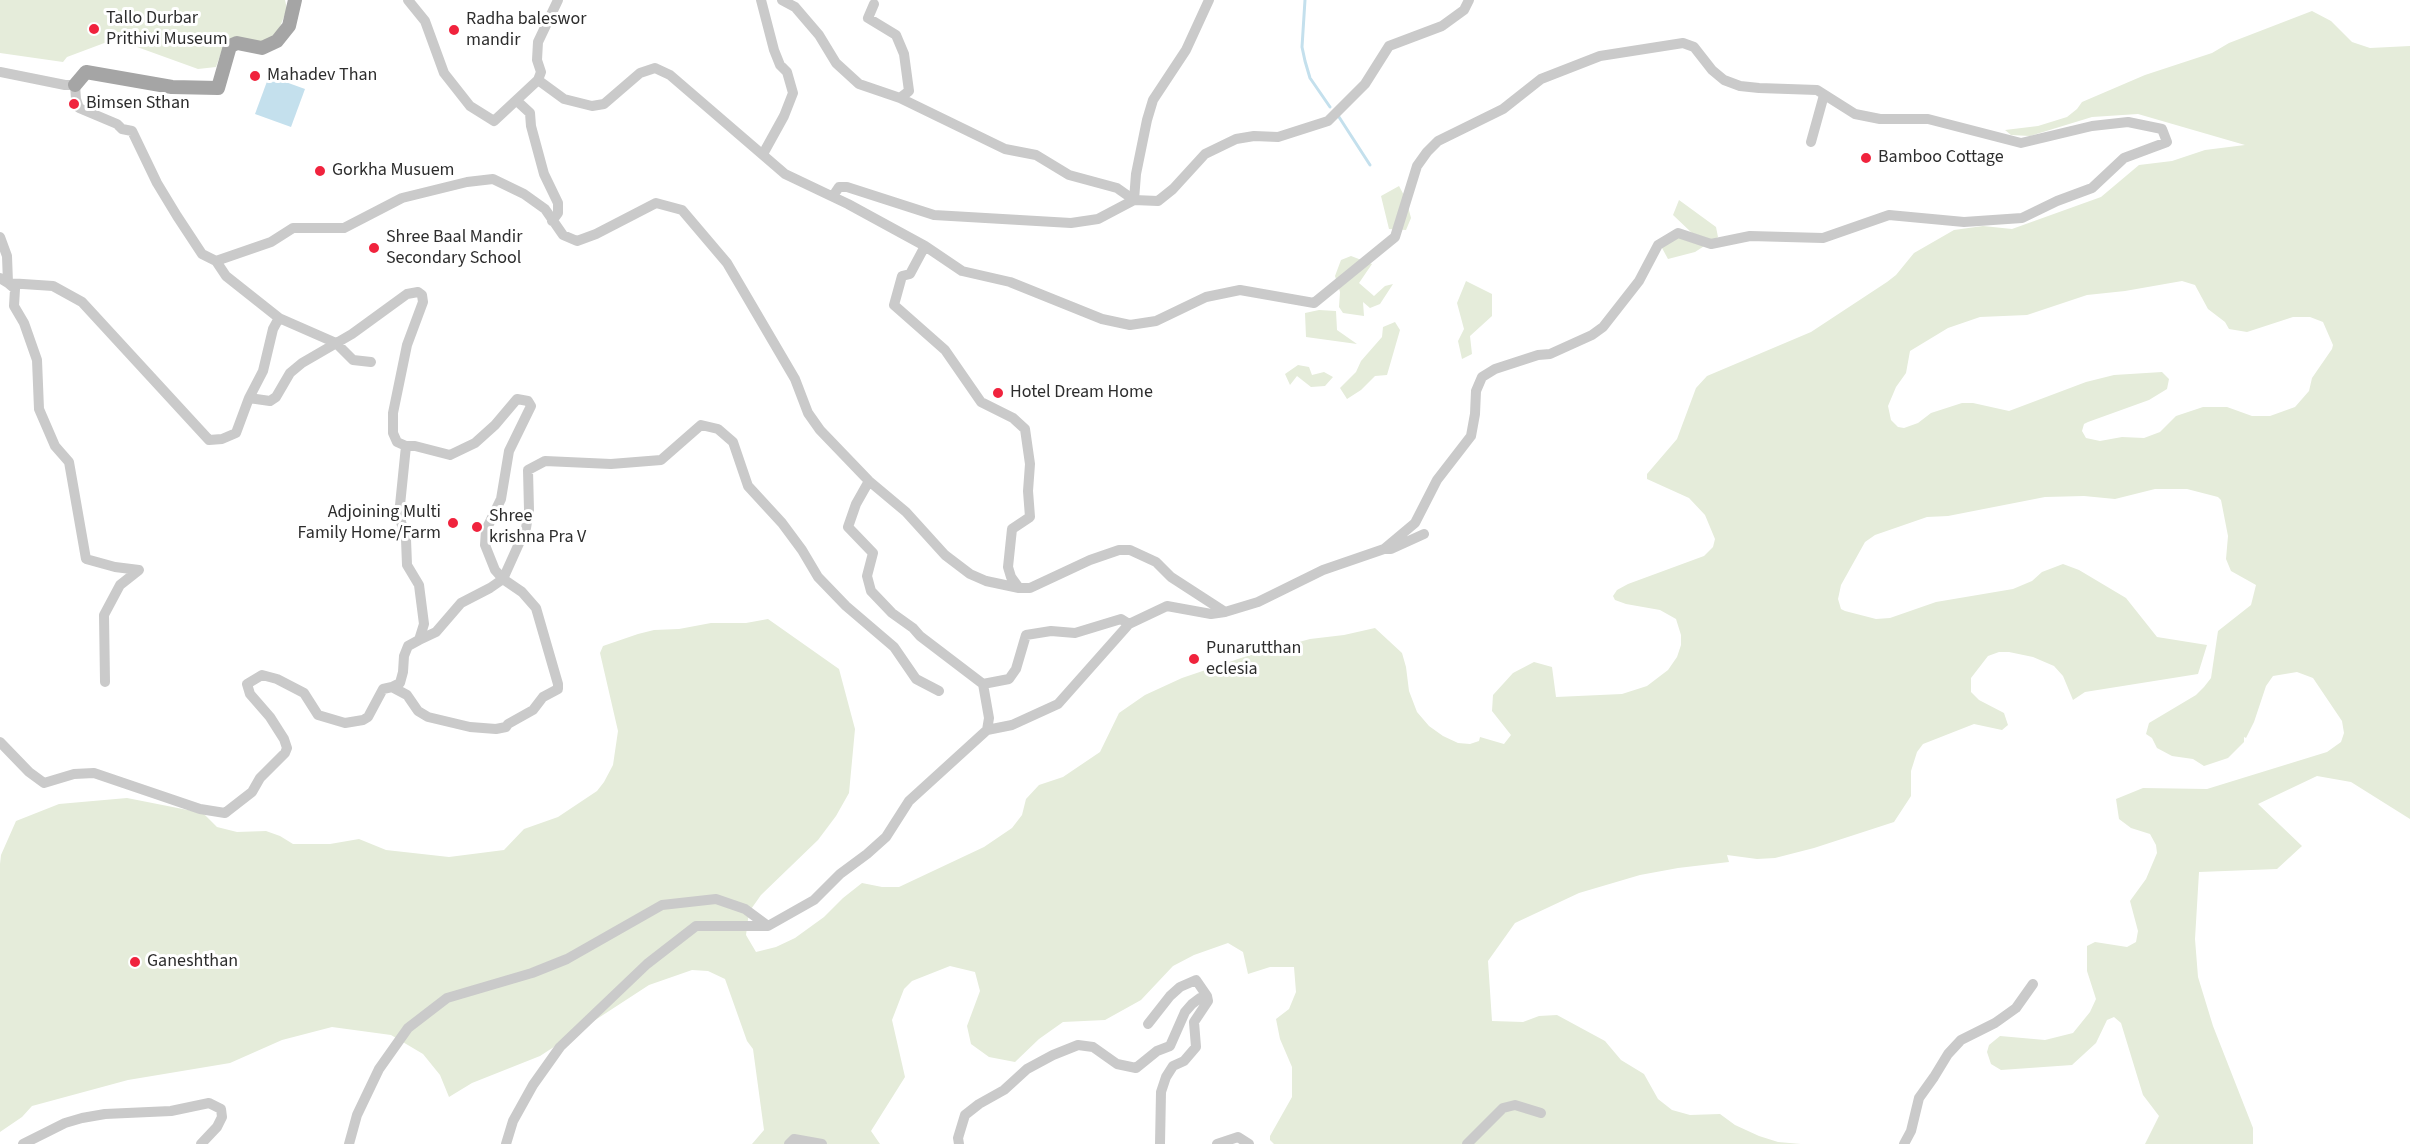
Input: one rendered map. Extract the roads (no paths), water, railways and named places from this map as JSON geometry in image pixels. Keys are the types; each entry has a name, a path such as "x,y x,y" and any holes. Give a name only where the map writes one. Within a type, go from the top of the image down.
{"main road":[{"path":"75,85 86,72 172,87 218,88 230,46 237,43 262,48 277,41 289,26 295,0"}],"street":[{"path":"408,0 425,21 444,73 470,106 494,121 538,80 541,72 537,60 538,42 558,0"},
{"path":"761,0 774,50 780,65 787,72 794,93 763,154"},
{"path":"782,0 795,7 819,36 836,63 859,84 900,98 1005,149 1036,155 1069,175 1118,188 1134,200"},
{"path":"1134,200 1136,174 1153,99 1186,50 1209,0"},
{"path":"833,196 839,187 848,187 934,215 1071,223 1098,219 1134,200 1158,201 1173,189 1205,154 1236,139 1254,136 1278,137 1328,121 1365,84 1389,46 1442,26 1464,10 1469,0"},
{"path":"874,4 868,18 896,35 904,54 909,91 900,98"},
{"path":"538,80 564,99 592,106 604,104 640,73 655,68 670,75 785,174 833,196 925,246 962,271 1010,282 1102,319 1130,325 1155,321 1206,297 1240,290 1314,303 1395,237 1417,166 1438,141 1503,109 1541,79 1600,56 1683,43 1694,47 1712,70 1724,80 1740,86 1817,90 1855,114 1880,119 1928,119 2021,143 2092,126 2128,122 2162,129 2167,142 2124,158 2092,188 2057,201 2022,218 1964,222 1888,215 1823,238 1750,236 1711,244 1678,233 1658,245 1640,281 1603,327 1592,335 1550,354 1538,355 1495,369 1482,376 1476,391 1471,436 1437,480 1415,523 1383,549"},
{"path":"0,72 65,86 75,85 79,108 117,124 122,129 132,131 157,183 202,254 216,261 226,276 279,318 336,343 353,360 371,362"},
{"path":"1811,142 1824,95"},
{"path":"517,101 530,113 531,126 544,174 558,203 558,213 552,220"},
{"path":"216,261 272,242 293,228 344,228 402,198 493,179 524,194 545,209 562,235 577,241 596,234 656,203 682,210 727,263 795,379 813,421 869,481 906,512 945,555 970,574 986,581 1030,588 1090,560 1119,550 1130,550 1156,562 1171,577 1225,612"},
{"path":"0,237 6,256 4,280"},
{"path":"925,246 910,274 902,276 894,305 945,350 981,402 1013,418 1025,429 1030,464 1029,517 1012,529 1008,567 1011,578 1019,588"},
{"path":"4,280 53,286 82,302 209,440 222,439 236,434 249,398 263,371 273,329 279,318"},
{"path":"4,280 15,289 14,306 24,323 37,360 39,409 55,447 69,462 86,559 139,570 120,585 104,615 105,682"},
{"path":"249,398 270,400 276,397 290,373 407,294 418,292 422,295 423,302 407,345 393,413 393,433 397,442 450,455 458,453 475,443 495,425 517,399 528,401 531,406 508,451 501,499 486,530 485,545 495,570 503,579 522,592 536,608 557,674 558,689 543,697 533,710 506,727 496,729 470,727 428,717 418,711 407,695 392,687"},
{"path":"0,742 29,772 44,783 74,774 94,773 200,809 225,813 252,792 260,778 285,753 287,748 281,733 264,708 250,694 247,684 262,675 277,679 304,693 318,715 345,723 363,720 368,717 383,689 400,683 408,646 442,627 461,603 503,579 526,528 529,510 528,470 535,464 545,461 611,464 661,460 701,425 718,429 733,442 748,486 782,523 818,577 846,606 894,647 916,679 939,691"},
{"path":"406,446 399,515 406,538 407,565 419,585 423,605 423,624 419,640"},
{"path":"869,481 856,504 848,527 873,553 867,576 871,591 892,613 983,684 989,718 987,729"},
{"path":"506,1144 513,1121 533,1085 560,1047 647,964 696,926 768,926 814,900 840,874 886,837 909,801 987,729 1012,726 1058,704 1129,624 1167,606 1211,614 1258,602 1323,570 1383,549 1391,549 1424,534"},
{"path":"983,684 1009,680 1016,669 1026,635 1051,631 1075,633 1121,619 1129,624"},
{"path":"349,1144 357,1115 379,1069 408,1028 447,998 532,973 567,959 662,905 716,899 745,909 768,926"},
{"path":"1148,1024 1180,987 1196,980 1207,996 1208,1001 1194,1022 1196,1047 1184,1062 1173,1066 1161,1092 1160,1144"},
{"path":"1904,1144 1911,1131 1919,1098 1948,1054 1961,1040 1995,1023 2016,1008 2032,984"},
{"path":"959,1144 958,1138 965,1115 1004,1090 1027,1069 1078,1045 1093,1047 1117,1064 1136,1068 1157,1051 1170,1046 1185,1012 1200,998 1207,996"},
{"path":"23,1144 65,1123 82,1118 105,1114 171,1111 209,1103 221,1109 222,1117 201,1144"},
{"path":"1467,1144 1503,1108 1515,1104 1541,1113"},
{"path":"1217,1144 1238,1137 1249,1144"},
{"path":"789,1144 794,1139 822,1144"}],"water":[{"path":"269,76 305,89 291,127 255,114"}],"waterway":[{"path":"1305,0 1302,47 1305,61 1310,78 1330,107"},
{"path":"1339,117 1370,165"}],"place":[{"name":"Tallo Durbar Prithivi Museum","path":"94,29"},
{"name":"Radha baleswor mandir","path":"454,30"},
{"name":"Mahadev Than","path":"255,76"},
{"name":"Bimsen Sthan","path":"74,104"},
{"name":"Bamboo Cottage","path":"1866,158"},
{"name":"Gorkha Musuem","path":"320,171"},
{"name":"Shree Baal Mandir Secondary School","path":"374,248"},
{"name":"Hotel Dream Home","path":"998,393"},
{"name":"Adjoining Multi Family Home/Farm","path":"453,523"},
{"name":"Shree krishna Pra V","path":"477,527"},
{"name":"Punarutthan eclesia","path":"1194,659"},
{"name":"Ganeshthan","path":"135,962"}]}
